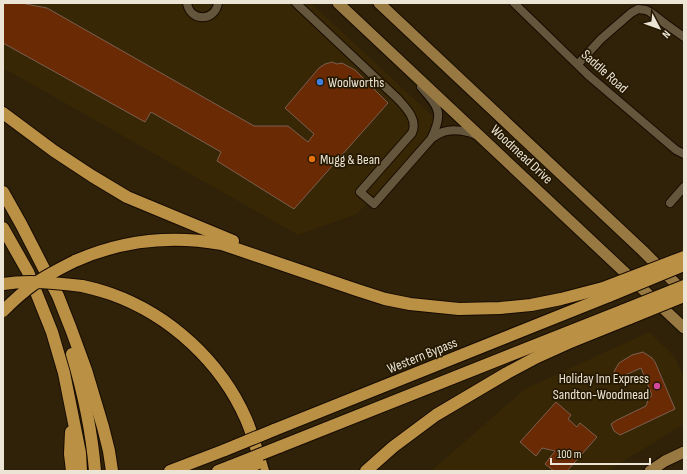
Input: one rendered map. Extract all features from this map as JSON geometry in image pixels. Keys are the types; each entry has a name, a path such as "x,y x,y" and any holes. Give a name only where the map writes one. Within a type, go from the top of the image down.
{"highway":[{"path":"3,113 60,155 127,197 200,228 357,290"},
{"path":"3,192 58,296 72,329 103,427 112,471"},
{"path":"21,224 68,337 79,379 94,454 95,471"},
{"path":"3,228 28,272 52,332 64,373 72,411 80,453 81,471"},
{"path":"3,311 34,284 54,272 105,249 138,242 197,240 222,244 384,299 410,304 459,309 500,308 531,305 606,292 684,257"},
{"name":"Western Bypass","path":"170,471 274,430 606,292 684,266"},
{"path":"3,284 53,282 82,286 112,294 162,319 201,352 224,380 241,408 263,471"},
{"path":"366,471 436,415 508,373 537,357 684,286"},
{"path":"218,471 236,468 364,413 627,314 684,296"},
{"path":"72,411 70,454 72,471"}],"main road":[{"name":"Woodmead Drive","path":"338,3 684,328"},
{"name":"Woodmead Drive","path":"379,3 643,251 684,292"},
{"path":"650,471 684,445"},
{"path":"665,461 684,452"}],"street":[{"path":"187,3 190,11 201,18 210,16 219,5"},
{"path":"296,3 398,99 413,120 414,129 412,133 360,192 374,204 431,139 437,128 439,118 435,104 403,64"},
{"name":"Saddle Road","path":"514,3 588,75 662,138 684,154"},
{"path":"578,64 601,39 631,13 638,9 650,12 684,37"},
{"path":"431,139 442,132 462,131 474,134 485,140"},
{"path":"670,203 684,187"}],"shaded area":[{"path":"3,3 311,3 441,124 357,214 298,235 3,68"},
{"path":"649,332 675,357 684,378 684,424 607,471 431,471 525,389"}],"building":[{"path":"3,3 24,3 47,8 254,126 288,126 308,142 314,134 285,108 319,68 325,64 332,62 337,64 342,63 355,70 388,103 294,209 217,161 221,152 151,112 145,122 3,43"},
{"name":"Holiday Inn Express Sandton-Woodmead","path":"643,352 655,362 675,409 620,435 614,431 611,424 646,406 652,395 641,368 621,377 618,374 612,376 619,363 632,355"},
{"path":"556,402 571,415 568,419 577,427 580,423 597,437 567,471 554,471 545,464 555,451 542,448 536,456 520,442"}],"place":[{"name":"Woolworths","path":"320,82"},
{"name":"Mugg & Bean","path":"312,159"},
{"name":"Holiday Inn Express Sandton-Woodmead","path":"657,386"}]}
